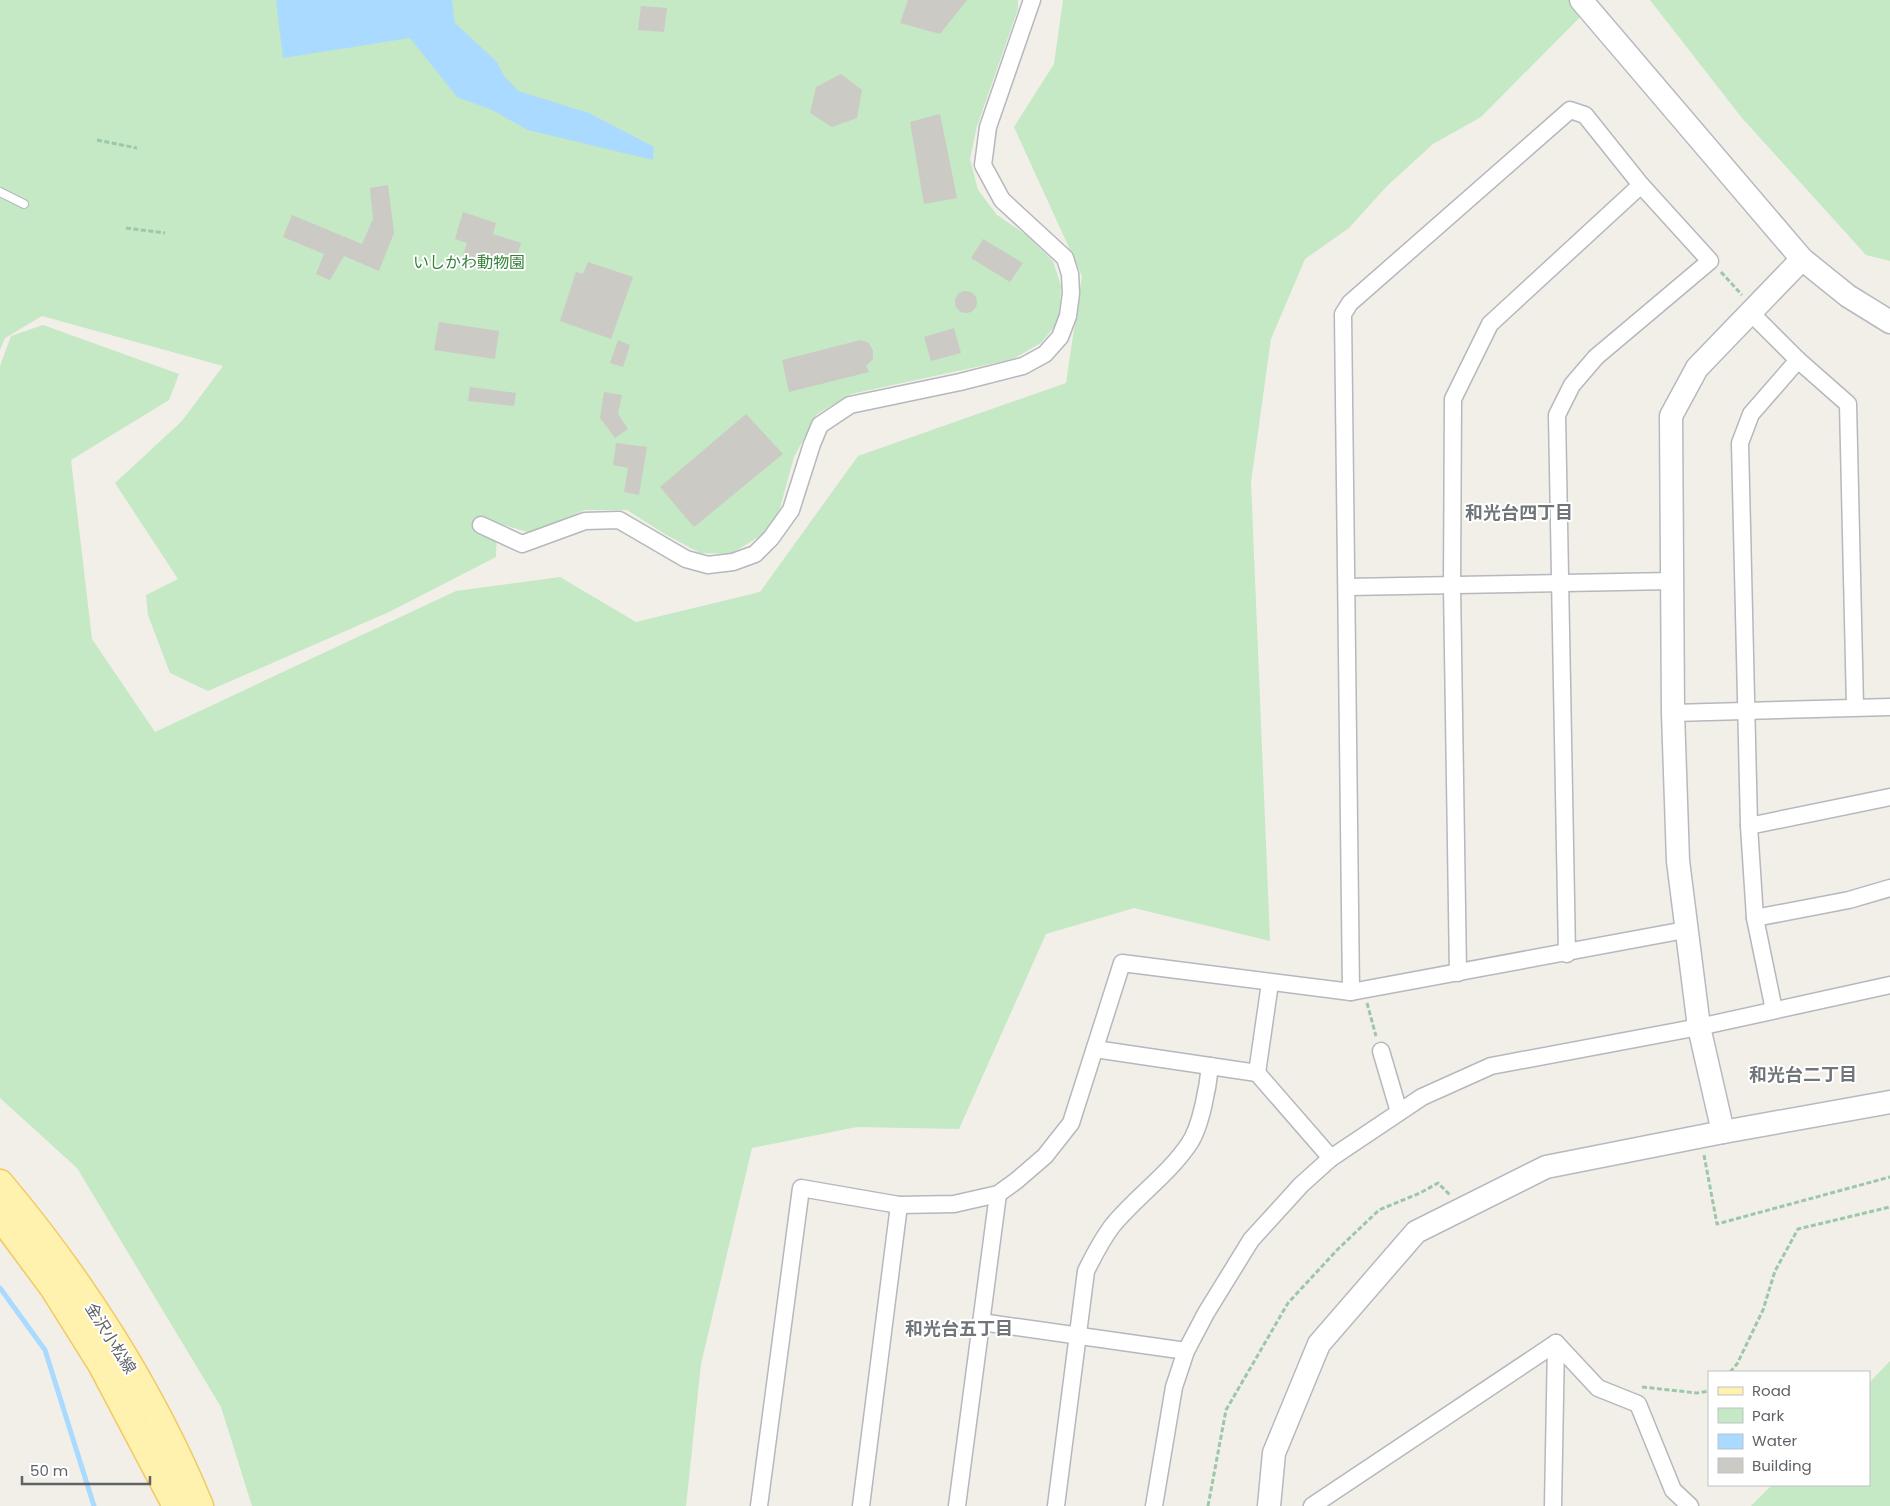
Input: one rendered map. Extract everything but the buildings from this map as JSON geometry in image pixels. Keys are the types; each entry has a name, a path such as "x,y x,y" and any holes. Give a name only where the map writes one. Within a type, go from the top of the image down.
{"main road":[{"name":"金沢小松線","path":"0,1183 33,1222 108,1331 150,1403 200,1506"},
{"name":"金沢小松線","path":"0,1216 54,1289 101,1364 176,1506"}],"street":[{"path":"481,525 522,544 585,521 619,520 686,559 708,565 734,562 755,554 771,538 791,510 820,425 850,405 960,382 1023,366 1045,354 1060,337 1068,316 1071,293 1070,274 1065,258 1002,200 983,165 988,127 1032,0"},
{"path":"1581,0 1802,259 1848,296 1890,322"},
{"path":"1357,991 1347,587 1343,314 1350,303 1570,110 1584,115 1641,185 1710,261 1596,357 1572,384 1557,415 1567,954"},
{"path":"1458,973 1452,586 1453,399 1490,324 1641,185"},
{"path":"1723,1132 1699,1027 1685,930 1678,861 1674,713 1671,416 1697,368 1802,259"},
{"path":"1755,308 1756,318 1798,360 1848,404 1854,706"},
{"path":"1774,1010 1755,918 1749,826 1740,443 1751,414 1798,360"},
{"path":"1347,587 1672,581"},
{"path":"1674,713 1854,706 1890,707"},
{"path":"1749,826 1890,797"},
{"path":"1755,918 1848,900 1890,888"},
{"path":"759,1506 801,1188 899,1205 954,1204 998,1194 1045,1156 1071,1123 1122,963 1270,983 1357,991 1567,954 1685,930"},
{"path":"1257,1073 1270,983"},
{"path":"1154,1506 1174,1387 1186,1351 1251,1240 1301,1185 1331,1158 1422,1098 1491,1066 1699,1027 1890,986"},
{"path":"1095,1049 1257,1073 1331,1158"},
{"path":"1381,1051 1399,1112"},
{"path":"1056,1506 1086,1272 1096,1249 1113,1225 1166,1174 1191,1142 1208,1087 1210,1066"},
{"path":"1269,1506 1274,1453 1319,1344 1416,1232 1546,1168 1701,1136 1890,1102"},
{"path":"957,1506 998,1194"},
{"path":"861,1506 899,1205"},
{"path":"981,1322 1186,1351"},
{"path":"1312,1506 1556,1343"},
{"path":"1553,1506 1556,1343"},
{"path":"1556,1343 1598,1388 1638,1404 1673,1490 1690,1506"}],"lane":[{"path":"0,192 24,204"}],"path":[{"path":"97,140 136,148"},
{"path":"126,228 166,233"},
{"path":"1710,261 1755,308"},
{"path":"1357,991 1381,1051"},
{"path":"1701,1136 1717,1224 1890,1177"},
{"path":"1208,1506 1226,1410 1288,1303 1338,1249 1379,1210 1420,1194 1438,1183 1464,1209"},
{"path":"1731,1371 1737,1364 1763,1310 1775,1271 1798,1229 1890,1206"},
{"path":"1639,1387 1697,1393 1708,1391"}],"green space":[{"name":"いしかわ動物園","path":"0,0 1018,0 1018,9 977,126 970,159 978,190 997,215 1025,234 1053,261 1061,286 1059,321 1041,343 1013,359 851,394 817,414 794,457 780,508 769,530 731,554 700,553 663,533 627,510 585,510 531,533 497,523 496,557 389,612 208,691 170,673 148,615 146,595 178,579 115,483 182,421 223,366 42,316 5,338 0,350"},
{"path":"1063,0 1597,0 1481,117 1433,144 1387,186 1349,228 1305,259 1271,339 1251,482 1270,941 1134,908 1046,934 959,1129 857,1127 752,1148 701,1364 686,1506 252,1506 221,1407 77,1168 0,1098 0,366 11,336 43,325 179,374 169,400 71,460 92,639 155,732 456,591 560,577 636,622 760,592 858,456 1066,383 1082,276 1014,127 1054,64"},
{"path":"1650,0 1890,0 1890,261 1866,255 1742,118"},
{"path":"1890,1361 1890,1506 1751,1506 1771,1486 1870,1486 1870,1382"}],"water":[{"path":"276,0 452,0 455,23 497,62 504,76 518,91 589,113 654,147 653,160 528,130 492,110 457,97 410,38 283,58"}],"waterway":[{"path":"0,1288 45,1350 94,1506"}],"district":[{"name":"和光台四丁目","path":"1519,513"},
{"name":"和光台二丁目","path":"1803,1075"},
{"name":"和光台五丁目","path":"959,1329"}]}
